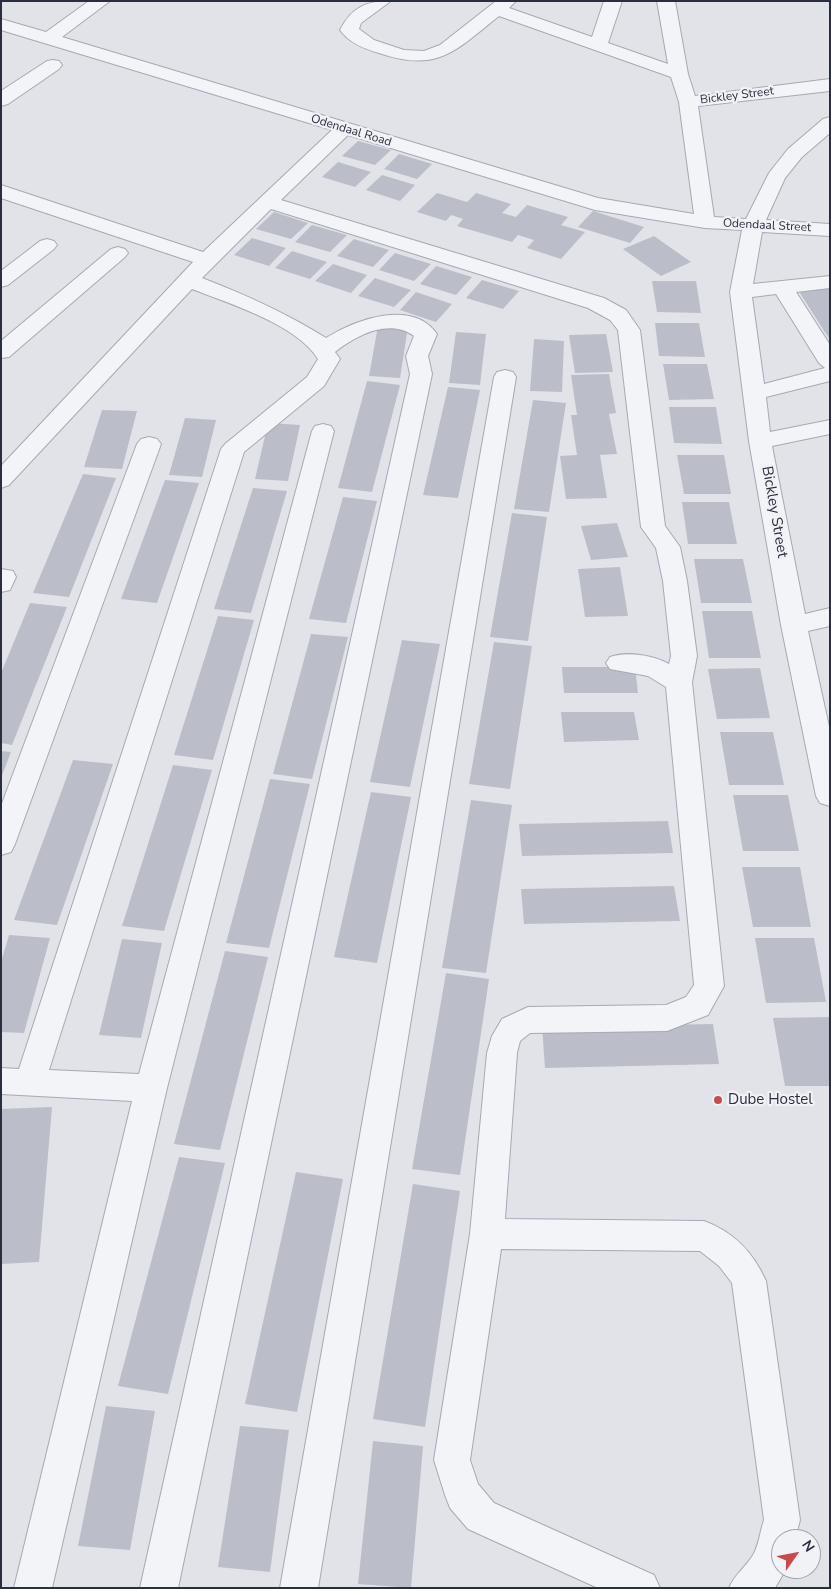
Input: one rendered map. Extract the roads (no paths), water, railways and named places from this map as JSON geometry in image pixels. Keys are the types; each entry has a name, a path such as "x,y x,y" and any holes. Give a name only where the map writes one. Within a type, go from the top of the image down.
{"street":[{"path":"48,39 101,1"},
{"path":"382,1 354,20 349,30 368,44 402,55 425,56 446,49 503,5 598,46 679,74"},
{"path":"598,46 613,1"},
{"name":"Bickley Street","path":"666,1 679,74 688,102 830,85"},
{"name":"Odendaal Road","path":"1,24 595,204 705,222"},
{"path":"1,100 53,65"},
{"path":"688,102 705,222"},
{"name":"Bickley Street","path":"830,123 795,153 776,177 754,226 742,292 760,440 794,625 830,796"},
{"path":"1,480 207,260 344,129"},
{"path":"1,191 207,260"},
{"path":"268,202 596,303 618,315 629,330 632,342 642,530 668,547 675,581 684,656 679,682 709,986 697,1006 667,1018 528,1020 516,1024 506,1035 502,1053 487,1234 452,1460 463,1495 481,1516 641,1588"},
{"name":"Odendaal Street","path":"705,222 830,230"},
{"path":"1,281 47,245"},
{"path":"1,352 118,253"},
{"path":"151,1088 16,1081 233,449 316,381 329,359 319,343 256,306 188,280"},
{"path":"742,292 830,282"},
{"path":"783,288 830,364"},
{"path":"159,1588 421,374 417,356 426,334 408,323 390,320 362,328 335,341 324,350"},
{"path":"755,393 830,374"},
{"path":"299,1588 504,377"},
{"path":"760,440 830,427"},
{"path":"33,1588 151,1088 323,431"},
{"path":"1,844 149,444"},
{"path":"794,625 830,617"},
{"path":"619,663 654,667 679,682"},
{"path":"487,1234 704,1236 726,1248 743,1266 750,1281 782,1520 770,1564 756,1583 748,1588"}],"place":[{"name":"Dube Hostel","path":"718,1100"}]}
